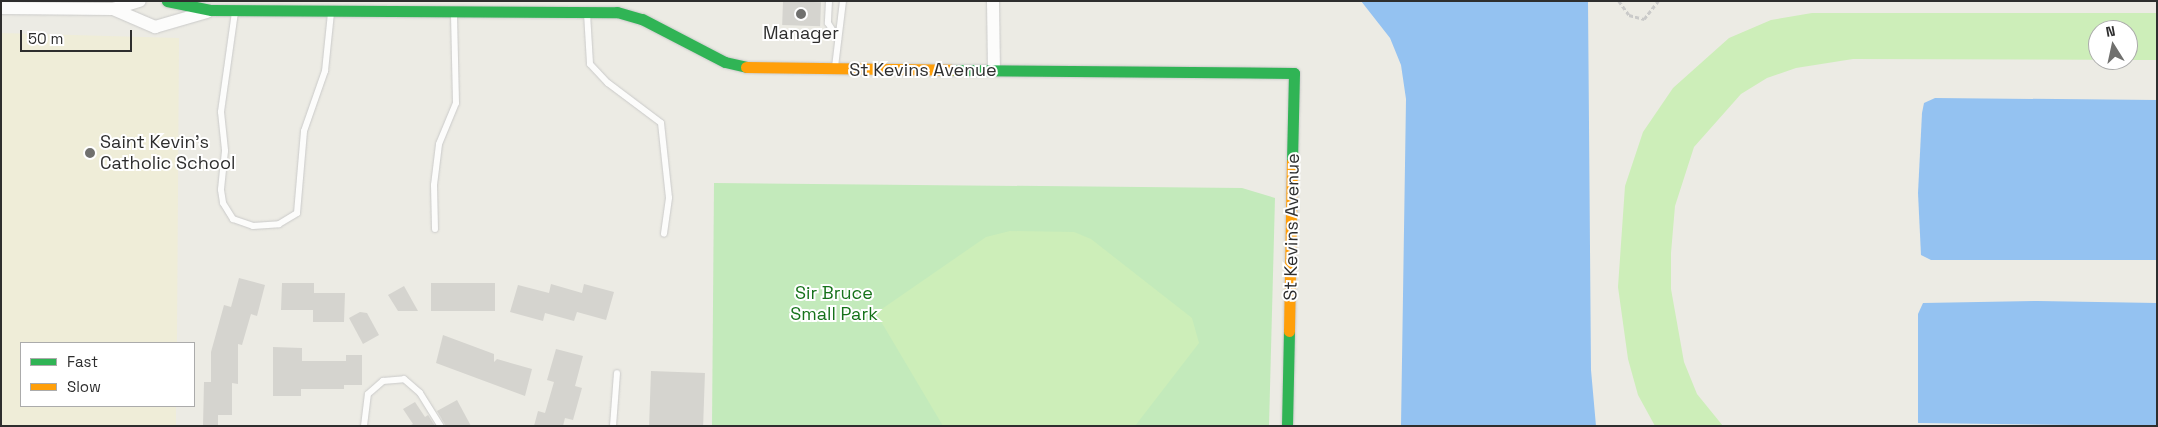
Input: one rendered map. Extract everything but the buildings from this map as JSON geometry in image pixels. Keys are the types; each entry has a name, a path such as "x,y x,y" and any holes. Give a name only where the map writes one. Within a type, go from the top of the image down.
{"street":[{"name":"St Kevins Avenue","path":"1,8 113,9 140,1"},
{"path":"162,1 168,14 164,23"},
{"name":"St Kevins Avenue","path":"167,1 211,10"},
{"path":"993,1 994,70"},
{"name":"St Kevins Avenue","path":"113,9 151,26 211,10 236,6 331,10 454,11 564,6 587,12 616,12 642,19 738,67 1294,73 1288,426"}],"lane":[{"path":"829,1 828,23 838,39"},
{"path":"835,69 843,1"},
{"path":"236,6 221,112 225,151 221,190 223,202 233,219 253,226 279,224 297,213 304,132 325,72 331,10"},
{"path":"435,229 434,185 439,144 456,103 454,11"},
{"path":"587,12 590,64 608,83 661,123 669,198 664,234"},
{"path":"613,426 617,373"},
{"path":"364,426 368,394 383,381 404,379 420,393 441,426"}],"path":[{"path":"1619,1 1628,15 1644,19 1658,1"}],"shaded area":[{"name":"Saint Kevin's Catholic School","path":"1,33 179,38 177,342 20,342 20,407 176,407 176,426 1,426"}],"green space":[{"path":"1812,13 2157,13 2157,60 2138,60 2138,20 2088,20 2088,60 1853,59 1796,68 1767,78 1741,94 1694,147 1675,206 1671,253 1671,289 1684,362 1697,394 1723,426 1655,426 1638,395 1628,359 1618,287 1625,186 1643,132 1673,88 1729,38 1771,20"},
{"name":"Sir Bruce Small Park","path":"714,183 1242,188 1275,198 1269,426 712,426"},
{"path":"1010,231 1074,232 1091,239 1192,318 1199,343 1135,426 943,426 876,313 986,237"}],"water":[{"path":"1361,1 1588,1 1591,370 1596,426 1401,426 1406,99 1401,65 1390,38"},
{"path":"1935,98 2157,100 2157,260 1931,260 1921,255 1918,193 1922,113 1924,103"},
{"path":"2038,301 2157,303 2157,426 1918,423 1918,314 1923,303"}],"traffic: fast":[{"path":"167,1 211,10 617,12 642,19 725,62 746,67"},
{"path":"951,70 1294,73 1292,162"},
{"path":"1287,426 1289,331"}],"traffic: slow":[{"path":"746,67 951,70"},
{"path":"1289,331 1292,162"}],"place":[{"name":"Manager","path":"801,14"},
{"name":"Saint Kevin's Catholic School","path":"90,153"}]}
